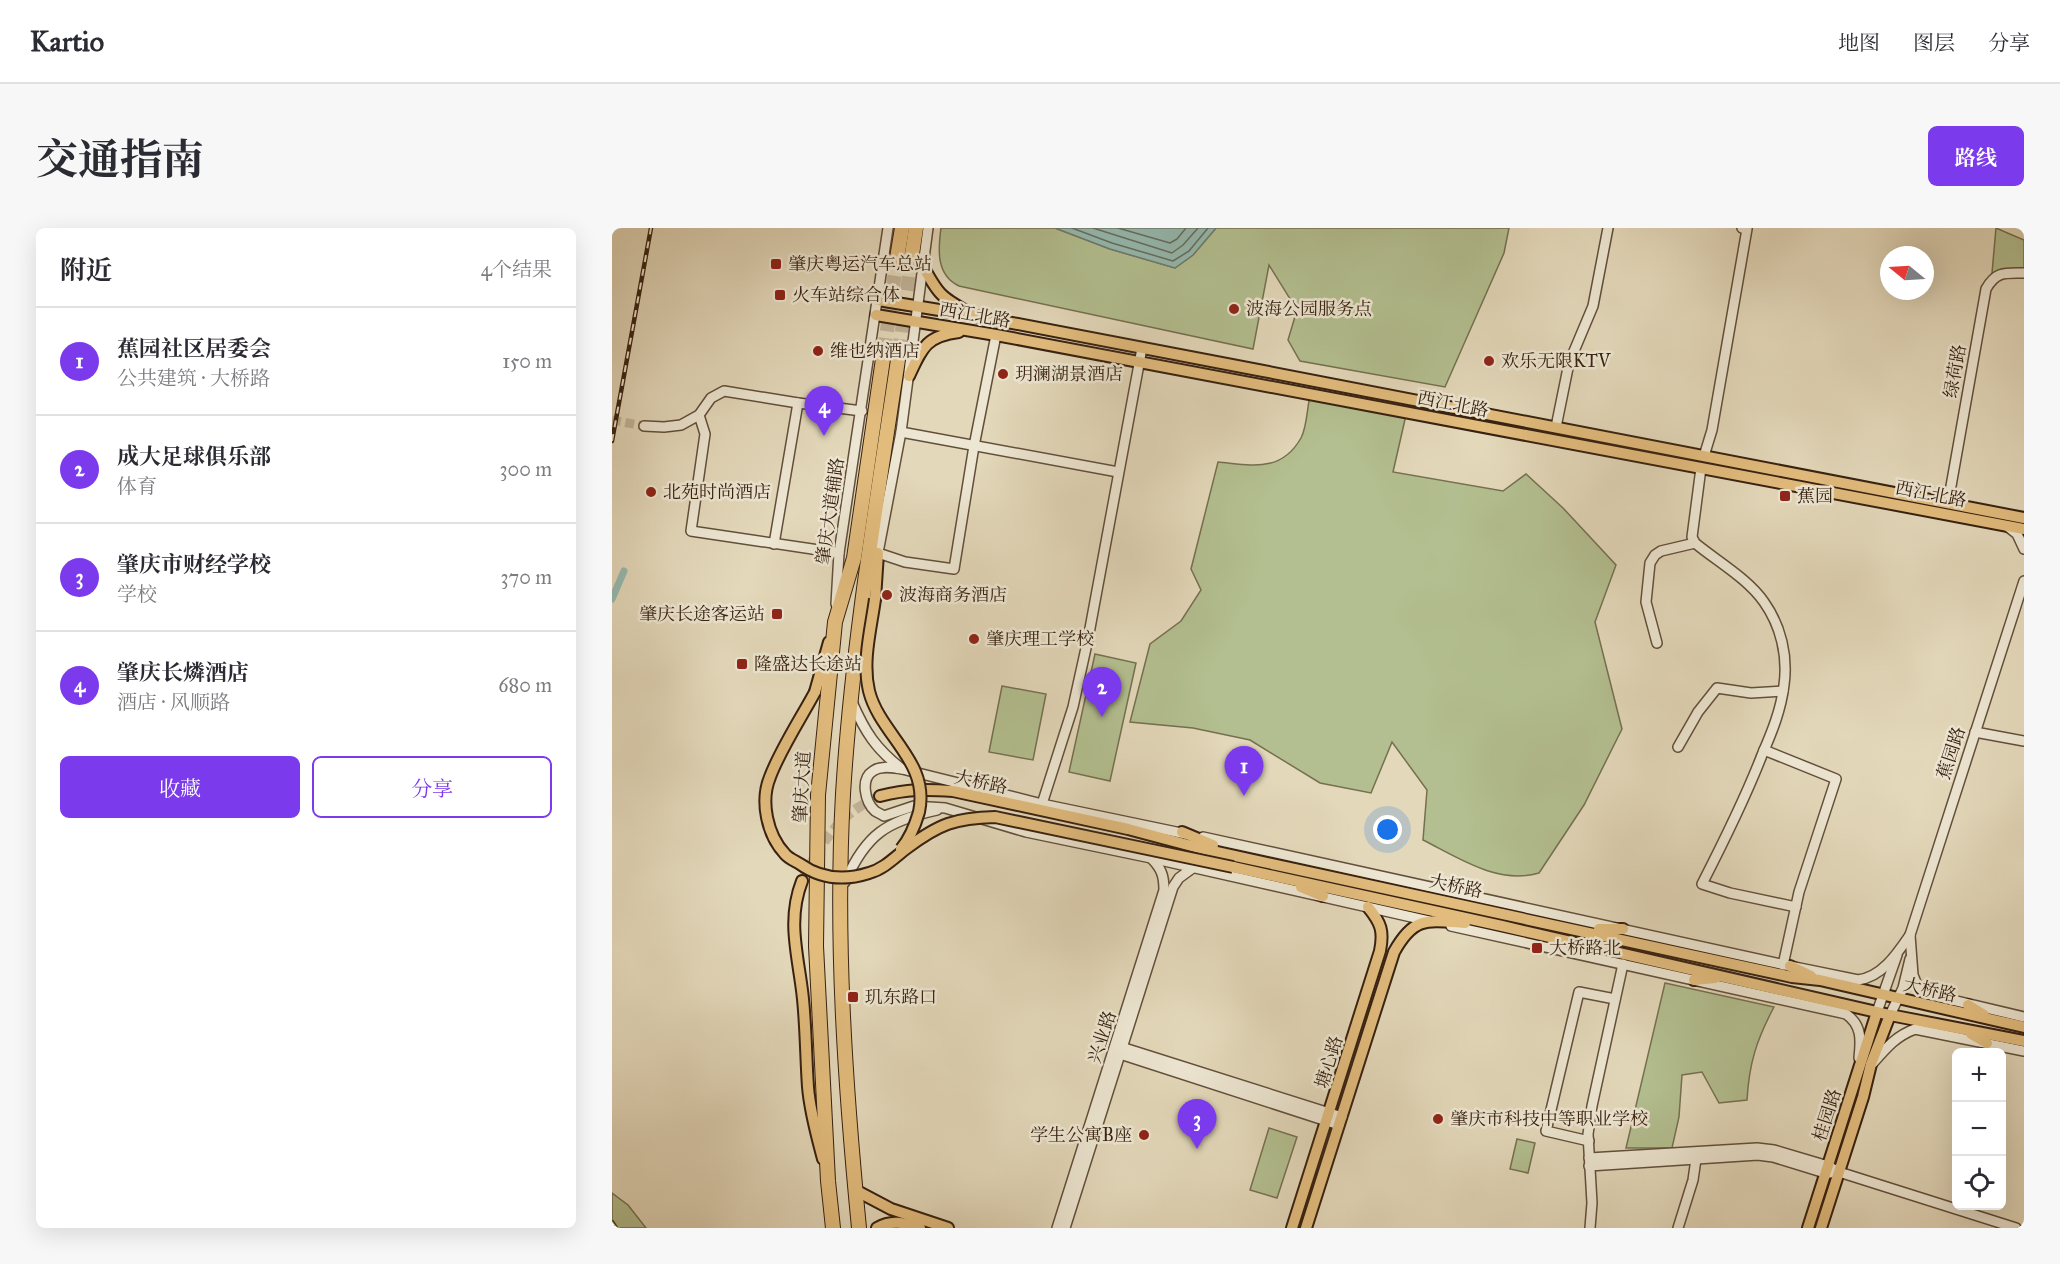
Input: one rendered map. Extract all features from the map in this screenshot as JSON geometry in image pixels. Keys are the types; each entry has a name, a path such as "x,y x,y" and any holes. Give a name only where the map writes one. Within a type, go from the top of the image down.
{"highway":[{"path":"902,228 911,262"},
{"path":"911,262 916,228"},
{"name":"肇庆大道","path":"833,1228 828,1182 816,946 818,795 834,622 854,558 884,352"},
{"path":"859,1228 846,1062 840,892 843,794 861,609 899,354"}],"main road":[{"path":"909,376 924,345 940,335 974,331 976,316 945,299 911,262"},
{"name":"西江北路","path":"878,300 976,316 1948,503 1990,517 2006,525 2024,529"},
{"name":"西江北路","path":"876,315 996,335 1701,468 1990,517 2024,518"},
{"path":"1500,429 1502,417"},
{"path":"834,622 815,692 769,778 765,802 770,830 785,854 810,872 831,878 850,878 872,872 889,863 905,845 915,826 921,801 917,775 882,719 870,694 866,673 878,553"},
{"name":"大桥路","path":"880,796 903,790 953,791 1128,829 1203,849 1792,977 1820,980 2024,1027"},
{"name":"大桥路","path":"889,863 937,828 965,818 995,817 1276,876 1890,1015 2024,1041"},
{"path":"1182,832 1259,860"},
{"path":"1276,876 1323,896"},
{"path":"802,881 793,917 803,1000 808,1089 828,1182"},
{"name":"塘心路","path":"1292,1228 1329,1117 1382,940 1383,932 1368,907"},
{"path":"1427,920 1502,926"},
{"name":"塘心路","path":"1306,1228 1394,952 1403,936 1413,927 1427,920"},
{"path":"1581,930 1623,929"},
{"path":"1786,965 1820,980"},
{"path":"1694,980 1725,976"},
{"path":"1968,1005 1992,1020"},
{"name":"桂园路","path":"1808,1228 1878,1012"},
{"name":"桂园路","path":"1821,1228 1863,1097 1871,1064 1890,1015"},
{"path":"1965,1031 1987,1043"},
{"path":"855,1190 891,1209 948,1228"},
{"path":"877,1228 892,1222 902,1222 920,1228"}],"street":[{"name":"肇庆大道辅路","path":"834,622 839,553 888,228"},
{"path":"861,609 878,553 901,432 918,307 911,262 928,228"},
{"path":"1557,427 1569,363 1593,306 1608,228"},
{"path":"1704,456 1712,430 1747,229 1742,228"},
{"name":"绿荷路","path":"1948,503 1986,289 1992,278 2003,273 2024,273"},
{"path":"878,553 905,562 954,569 974,446 996,335"},
{"path":"1042,804 1073,707 1088,639 1142,348"},
{"path":"644,426 681,425 699,415 711,398 724,391 862,411"},
{"path":"774,544 798,403"},
{"path":"699,415 705,434 691,531 839,553"},
{"path":"901,432 1118,472"},
{"path":"1701,468 1692,537 1695,543 1746,582 1764,601 1778,626 1784,651 1780,710 1745,799 1702,884 1730,893 1796,907"},
{"path":"2006,525 2017,534 2024,549"},
{"path":"1657,643 1646,602 1650,563 1654,555 1662,551 1695,543"},
{"name":"蕉园路","path":"1910,935 2024,581"},
{"path":"1678,747 1698,712 1717,688 1751,693 1783,691"},
{"path":"851,701 869,737 902,769"},
{"path":"1975,732 2024,741"},
{"path":"1764,750 1836,779 1796,907 1786,965"},
{"path":"1856,1077 1861,1034 1846,1014 1194,867 1026,832 945,808 914,806 884,816 874,810 866,795 866,780 872,771 882,767 902,769 1042,804 1182,832 1858,980 1874,975 1898,953 1910,935"},
{"path":"840,892 855,858 870,839 907,816 945,808"},
{"name":"兴业路","path":"1065,1228 1164,890 1164,879 1160,867 1151,858"},
{"name":"兴业路","path":"1057,1228 1173,887 1179,878 1194,867"},
{"path":"1910,935 1913,975 1917,985 1928,994 2024,1017"},
{"path":"1890,1015 1903,988 1912,951"},
{"path":"1878,1012 1898,953"},
{"path":"1590,1228 1592,1203 1588,1141 1592,1106 1623,964"},
{"path":"1588,1141 1546,1131 1579,992 1615,999"},
{"path":"1871,1064 1892,1041 1915,1029 2024,1051"},
{"path":"1119,1050 1341,1121"},
{"path":"1589,1162 1757,1148 1774,1150 1826,1169"},
{"path":"1589,1162 1766,1156 1839,1172 2016,1228"},
{"path":"1678,1228 1693,1180 1696,1159"}],"green space":[{"path":"941,228 1055,228 1110,249 1175,268 1193,255 1216,228 1509,228 1504,253 1445,387 1300,361 1288,340 1297,310 1269,265 1253,349 959,286 942,269 939,253"},
{"path":"1996,228 2024,240 2024,272 1992,273"},
{"path":"1310,396 1406,415 1393,472 1503,491 1526,474 1563,508 1616,565 1595,622 1622,729 1584,805 1539,873 1524,876 1494,873 1465,862 1423,840 1427,790 1392,742 1371,793 1320,783 1250,740 1193,728 1130,722 1150,644 1181,621 1201,590 1191,569 1218,462 1254,465 1275,462 1284,457 1293,449 1303,434"},
{"path":"1095,654 1136,663 1110,781 1069,772"},
{"path":"1002,686 1046,694 1033,760 989,752"},
{"path":"1665,983 1774,1007 1755,1052 1747,1100 1719,1103 1702,1072 1682,1075 1679,1117 1672,1148 1626,1148"},
{"path":"1269,1128 1297,1137 1277,1198 1250,1190"},
{"path":"1517,1139 1535,1143 1528,1173 1510,1169"},
{"path":"612,1193 628,1205 646,1228 612,1228"}],"water":[{"path":"1055,228 1216,228 1193,255 1175,268 1110,249"}],"waterway":[{"path":"612,599 624,571"}],"tunnel":[{"path":"884,352 897,258"},
{"path":"899,353 911,261"},
{"path":"612,420 644,426"},
{"path":"802,881 816,854 842,820 880,796"}],"railway":[{"path":"612,441 651,228"},
{"path":"612,1222 616,1228"}],"place":[{"name":"肇庆粤运汽车总站","path":"776,264"},
{"name":"火车站综合体","path":"780,295"},
{"name":"波海公园服务点","path":"1234,309"},
{"name":"维也纳酒店","path":"818,351"},
{"name":"欢乐无限KTV","path":"1489,361"},
{"name":"玥澜湖景酒店","path":"1003,374"},
{"name":"肇庆长燐酒店","path":"824,436"},
{"name":"北苑时尚酒店","path":"651,492"},
{"name":"蕉园","path":"1785,496"},
{"name":"波海商务酒店","path":"887,595"},
{"name":"肇庆长途客运站","path":"777,614"},
{"name":"肇庆理工学校","path":"974,639"},
{"name":"隆盛达长途站","path":"742,664"},
{"name":"成大足球俱乐部","path":"1102,717"},
{"name":"蕉园社区居委会","path":"1244,796"},
{"name":"大桥路北","path":"1537,948"},
{"name":"玑东路口","path":"853,997"},
{"name":"肇庆市科技中等职业学校","path":"1438,1119"},
{"name":"学生公寓B座","path":"1144,1135"},
{"name":"肇庆市财经学校","path":"1197,1149"}]}
